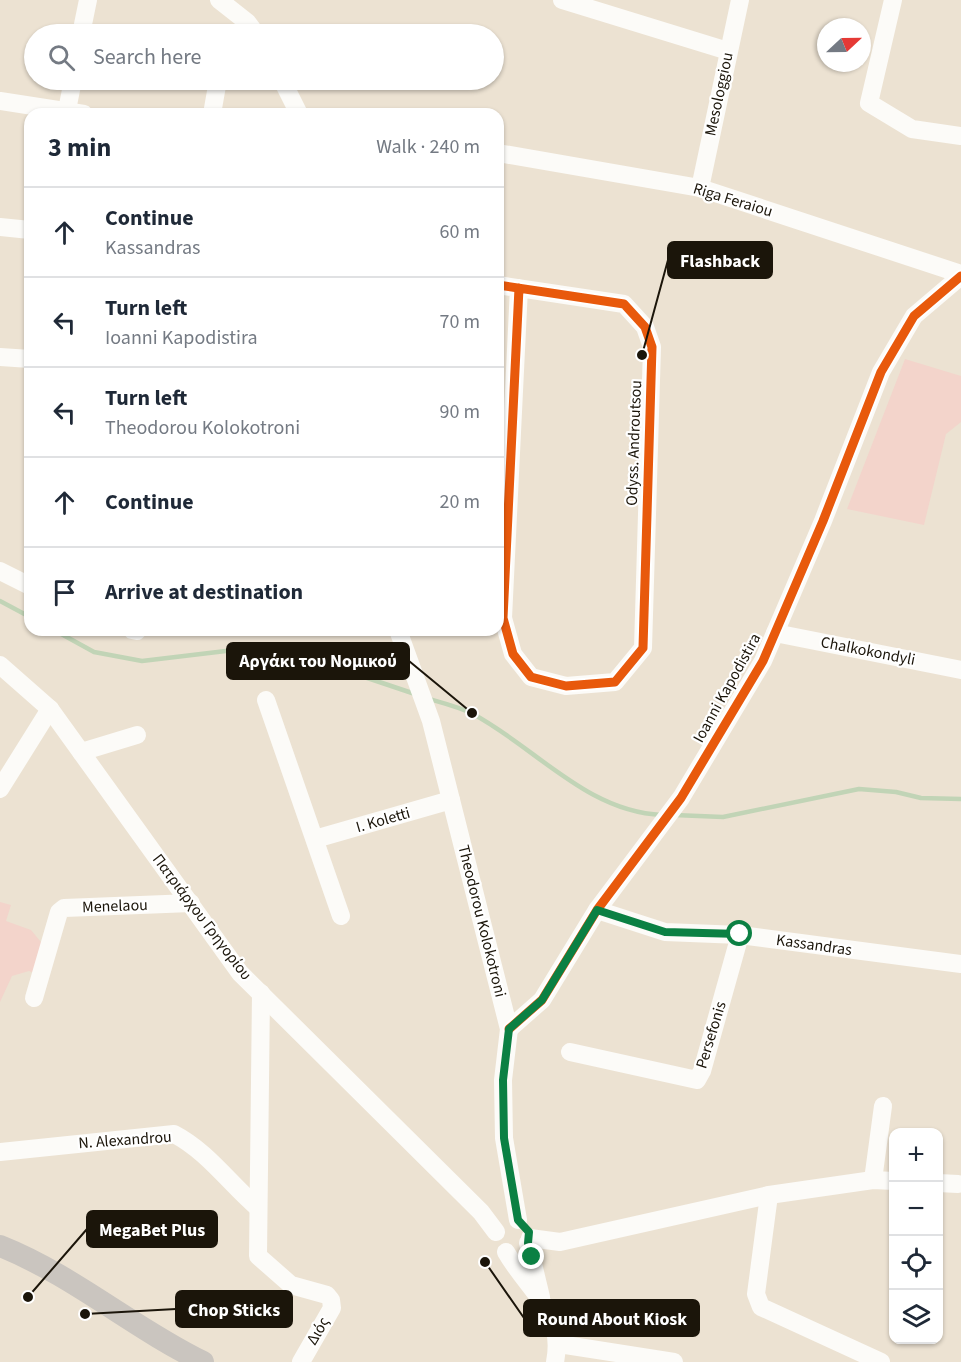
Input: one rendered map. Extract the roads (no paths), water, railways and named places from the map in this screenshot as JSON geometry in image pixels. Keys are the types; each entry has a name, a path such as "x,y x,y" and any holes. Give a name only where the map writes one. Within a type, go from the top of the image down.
{"main road":[{"path":"0,1246 27,1257 79,1286 203,1362"}],"street":[{"path":"83,24 88,0"},
{"path":"219,0 248,24"},
{"path":"562,0 596,5 728,51"},
{"name":"Mesologgiou","path":"700,188 740,0"},
{"path":"893,0 869,103 912,129 961,136"},
{"path":"74,90 76,108"},
{"path":"213,108 216,90"},
{"path":"287,90 295,108"},
{"path":"0,101 48,108"},
{"name":"Riga Feraiou","path":"504,154 700,188 961,275"},
{"path":"0,227 24,229"},
{"name":"Ioanni Kapodistira","path":"509,1029 542,1000 597,910 681,798 763,661 823,521 881,372 914,316 961,275"},
{"name":"Odyss. Androutsou","path":"504,286 624,304 645,327 652,347 643,648 615,682 566,686 531,677 513,654 504,622"},
{"name":"Odyss. Androutsou","path":"504,597 519,288"},
{"path":"0,357 24,359"},
{"path":"0,571 24,583"},
{"name":"Chalkokondyli","path":"775,633 961,670"},
{"name":"Theodorou Kolokotroni","path":"400,636 432,721 509,1029 503,1080 504,1138 518,1220"},
{"name":"Πατριάρχου Γρηγορίου","path":"0,665 50,710 240,973 481,1212 496,1232"},
{"path":"266,700 341,916"},
{"path":"0,789 50,710"},
{"path":"81,752 137,735"},
{"name":"I. Koletti","path":"315,839 451,800"},
{"name":"Menelaou","path":"34,998 59,912 64,908 191,903"},
{"name":"Kassandras","path":"597,910 665,932 740,934 961,964"},
{"name":"Persefonis","path":"570,1052 697,1080 702,1071 740,934"},
{"path":"258,1208 261,993"},
{"path":"873,1180 883,1106"},
{"name":"N. Alexandrou","path":"0,1152 174,1134 194,1144 230,1184 258,1208"},
{"path":"529,1240 560,1242 769,1195 873,1180 889,1181"},
{"path":"943,1183 957,1184"},
{"path":"769,1195 756,1294 761,1307 881,1362"},
{"name":"Διός","path":"258,1208 258,1256 291,1285 327,1295 331,1300 332,1308 301,1362"},
{"path":"543,1303 527,1227 518,1220 507,1220 496,1232 497,1243 543,1303 557,1327 559,1344 555,1362"},
{"path":"506,1252 521,1251 529,1240"},
{"path":"559,1344 674,1362"}],"waterway":[{"path":"0,601 24,614"},
{"path":"65,636 94,652 142,661 251,648 293,653 415,694"},
{"path":"429,699 473,714 563,776 610,803 635,811 662,815"},
{"path":"674,815 723,817 859,789 896,792 921,798 961,799"}],"place":[{"name":"Flashback","path":"642,355"},
{"name":"Αργάκι του Νομικού","path":"472,713"},
{"name":"Round About Kiosk","path":"485,1262"},
{"name":"MegaBet Plus","path":"28,1297"},
{"name":"Chop Sticks","path":"85,1314"}]}
